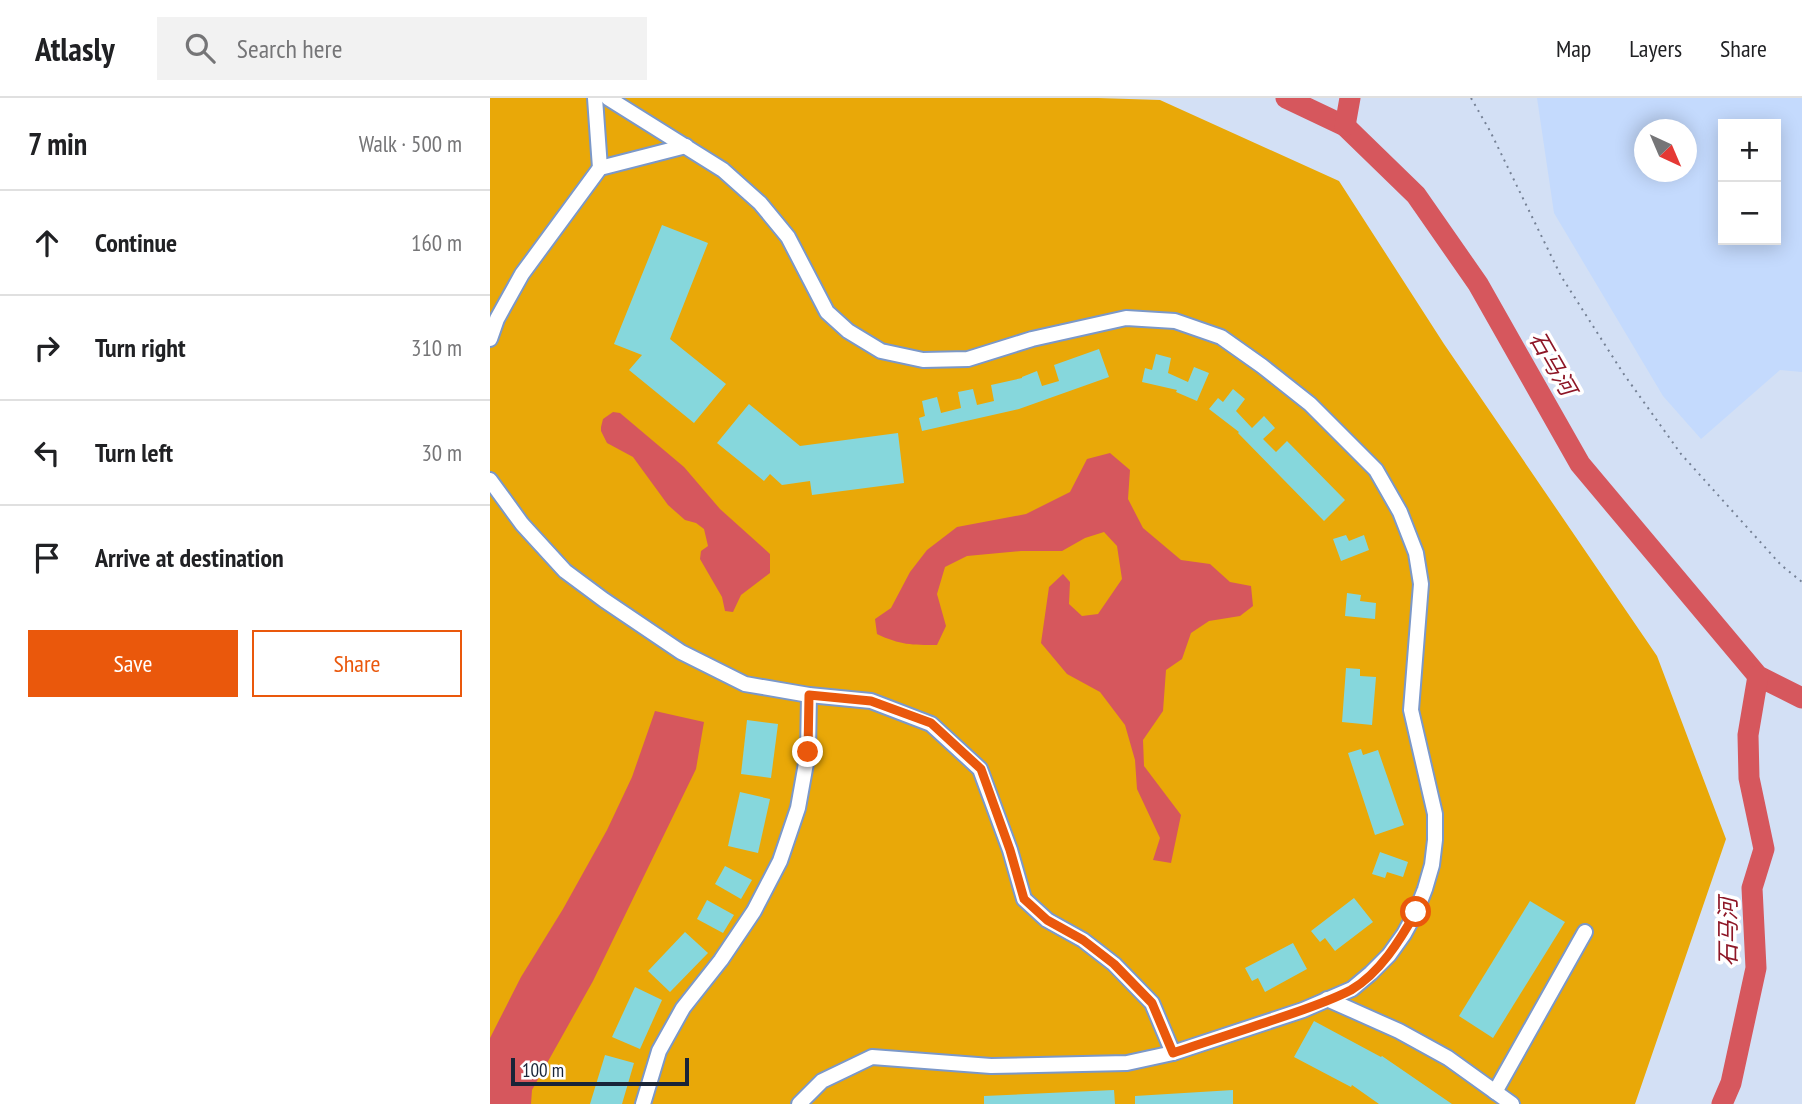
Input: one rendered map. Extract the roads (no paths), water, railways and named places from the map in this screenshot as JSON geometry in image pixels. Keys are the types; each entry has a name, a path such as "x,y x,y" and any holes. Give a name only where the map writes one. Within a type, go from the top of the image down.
{"street":[{"path":"595,98 600,168"},
{"path":"608,98 723,170 760,203 788,237 827,312 848,331 881,351 923,360 968,359 1031,340 1126,318 1175,321 1221,337 1310,404 1376,470 1401,512 1416,553 1421,584 1411,710 1435,814 1435,840 1426,889 1416,912 1404,934 1371,973 1352,989 1303,1010 1173,1053 1127,1063 990,1066 872,1057 822,1081 799,1104"},
{"path":"490,339 497,319 522,274 600,168 686,146"},
{"path":"490,480 522,524 565,571 681,652 745,684 809,695 871,701 931,723 981,769 1024,899 1047,920 1083,940 1114,964 1152,1003 1173,1053"},
{"path":"643,1104 659,1051 682,1008 721,960 754,911 780,861 798,808 808,752 809,695"},
{"path":"1495,1092 1585,932"},
{"path":"1328,999 1399,1031 1448,1058 1512,1104"}],"waterway":[{"name":"石马河","path":"1286,98 1345,126 1416,195 1478,284 1580,464 1758,676 1802,698"},
{"path":"1345,126 1350,98"},
{"name":"石马河","path":"1722,1104 1731,1083 1756,968 1752,888 1764,849 1749,778 1748,735 1758,676"}]}
